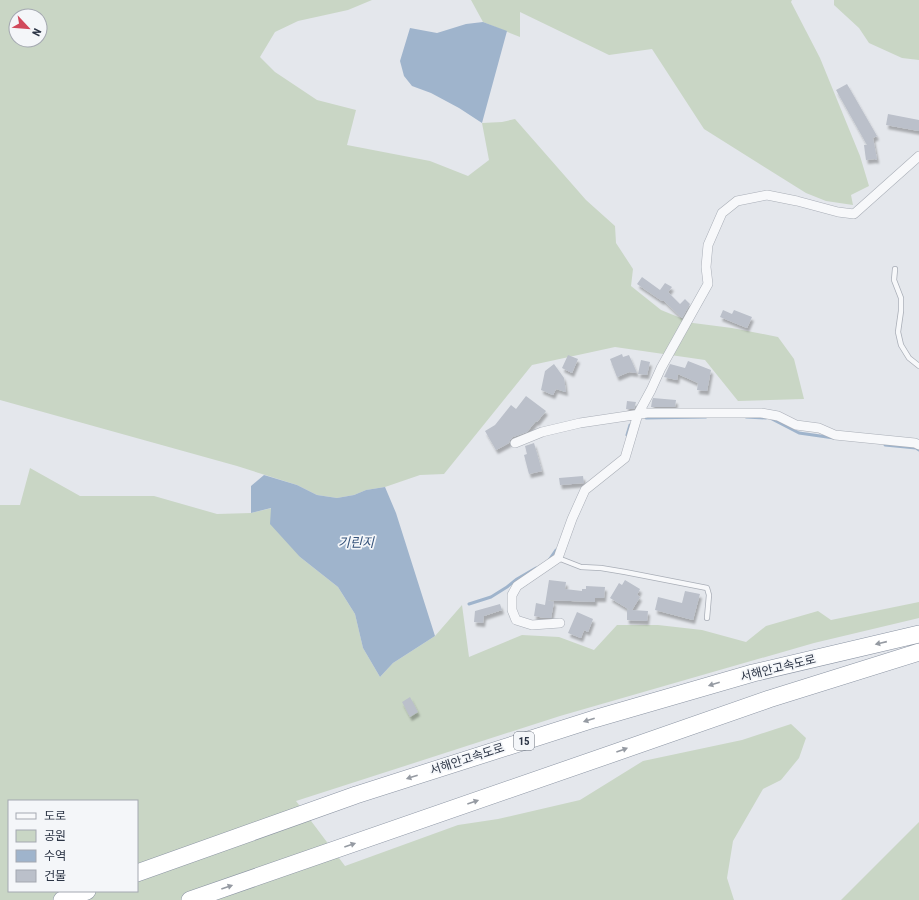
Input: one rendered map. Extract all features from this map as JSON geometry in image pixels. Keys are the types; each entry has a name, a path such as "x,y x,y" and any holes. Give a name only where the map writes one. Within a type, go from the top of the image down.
{"highway":[{"name":"서해안고속도로","path":"138,873 356,795 594,719 753,673 919,634"},
{"name":"서해안고속도로","path":"190,900 769,699 919,652"},
{"path":"62,900 84,892"}],"street":[{"path":"560,623 532,625 516,620 512,610 512,596 517,586 558,558 572,519 585,490 625,458 638,414 651,390 660,368 708,284 706,267 708,245 722,213 737,201 767,195 838,212 854,214 919,156"},
{"path":"514,443 542,432 580,423 646,413 761,413 778,416 796,425 820,428 835,435 919,445"}],"lane":[{"path":"895,269 894,280 901,298 898,332 901,345 909,358 919,366"},
{"path":"558,558 581,567 601,568 626,572 707,588 709,596 706,618"}],"green space":[{"path":"0,0 372,0 348,10 298,21 275,32 260,57 275,72 317,100 356,110 347,145 430,161 468,176 489,160 482,123 502,122 515,119 586,200 615,226 616,243 633,269 631,286 661,310 693,323 732,328 778,337 794,359 804,399 738,401 705,360 615,347 532,365 444,474 420,475 385,487 366,490 354,495 337,498 317,495 297,485 237,466 0,400"},
{"path":"471,0 792,0 791,2 820,58 860,156 869,186 851,195 853,205 826,201 806,193 704,129 652,49 609,55 520,12 520,37 483,22"},
{"path":"834,0 919,0 919,60 902,58 869,43 859,28 834,5"},
{"path":"30,468 80,496 154,496 217,514 251,513 272,508 300,557 338,587 355,614 363,648 380,677 393,663 435,636 462,605 469,657 522,635 559,637 594,650 617,625 658,625 702,630 746,642 766,626 818,611 831,620 919,602 919,618 814,643 560,716 296,801 345,866 458,825 498,819 580,800 643,761 742,740 791,724 806,738 799,758 781,780 763,789 733,841 727,878 734,900 0,900 0,505 20,505"},
{"path":"919,822 919,900 841,900"}],"water":[{"path":"483,22 507,31 482,123 459,108 431,93 412,86 404,76 400,61 410,28 437,33 466,24"},
{"name":"기린지","path":"264,475 297,485 317,495 337,498 354,495 366,490 385,487 396,513 435,636 393,663 380,677 363,648 355,614 338,587 300,557 270,524 271,508 251,513 251,486"}],"building":[{"path":"847,84 877,136 873,138 876,160 866,160 864,145 867,145 836,90"},
{"path":"888,114 919,120 919,131 886,125"},
{"path":"642,277 660,290 665,283 672,287 668,292 680,304 685,299 690,304 682,318 663,300 662,301 637,284"},
{"path":"723,310 732,314 734,310 752,317 747,328 720,317"},
{"path":"622,354 623,357 629,355 637,373 629,372 617,377 610,359"},
{"path":"568,355 578,359 572,373 562,368"},
{"path":"641,360 650,362 647,375 638,374"},
{"path":"688,361 711,370 707,391 697,390 698,383 678,374 677,380 664,377 670,364 685,368"},
{"path":"554,364 564,378 566,392 556,389 553,395 541,390 545,371"},
{"path":"526,396 546,411 527,432 513,437 509,443 496,450 485,431 495,425 511,405 516,409"},
{"path":"653,398 676,400 675,407 651,407"},
{"path":"627,401 636,402 634,409 626,409"},
{"path":"534,443 542,471 529,474 524,455 527,454 525,446"},
{"path":"583,476 584,483 560,485 559,478"},
{"path":"549,580 566,582 565,589 582,591 582,589 586,589 586,586 605,587 604,598 595,598 595,602 548,600 554,602 551,618 534,616 536,603 545,605"},
{"path":"625,580 640,589 637,595 640,597 632,610 648,611 647,621 627,620 627,609 630,610 610,598 619,583 622,585"},
{"path":"685,591 700,594 693,620 655,610 658,597 682,603"},
{"path":"500,604 502,610 484,616 483,623 474,622 475,611"},
{"path":"577,612 593,619 588,632 584,630 581,638 568,633"},
{"path":"410,697 418,712 410,717 402,702"}],"waterway":[{"path":"646,418 706,417"},
{"path":"746,417 766,418"},
{"path":"772,419 799,433 834,438"},
{"path":"627,435 630,425"},
{"path":"885,445 916,448 919,450"},
{"path":"549,560 556,550"},
{"path":"469,604 491,597 536,568"}]}
